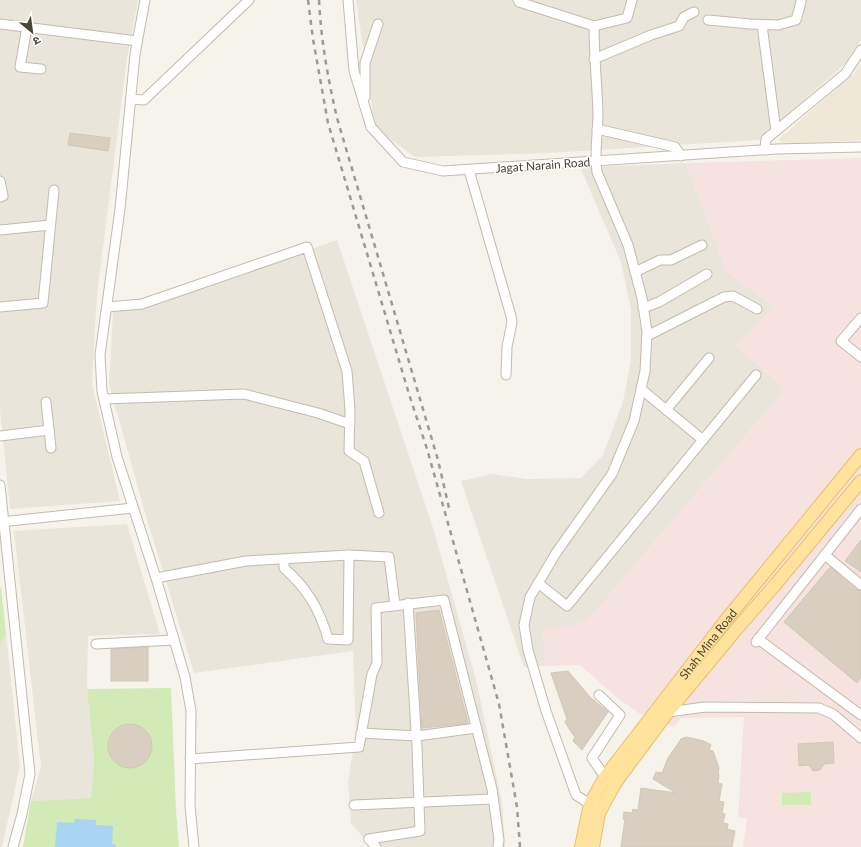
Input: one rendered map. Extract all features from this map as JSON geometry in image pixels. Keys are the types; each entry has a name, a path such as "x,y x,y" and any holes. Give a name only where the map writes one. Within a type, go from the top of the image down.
{"main road":[{"name":"Shah Mina Road","path":"593,847 595,806 616,782 725,621 861,455"},
{"path":"841,480 853,491"},
{"name":"Shah Mina Road","path":"581,847 605,777 771,590 861,481"},
{"path":"759,581 771,590"}],"street":[{"path":"145,0 137,41 120,208 100,355 102,391 117,457 156,578 185,677 190,711 190,806 194,847"},
{"path":"131,99 144,100 249,0"},
{"name":"Jagat Narain Road","path":"348,0 354,71 371,127 403,162 443,171 766,150 861,147"},
{"path":"518,0 519,2 594,26 627,18 632,0"},
{"path":"708,20 778,25 796,20 801,0"},
{"path":"594,59 651,35 679,26 684,17 694,12"},
{"path":"0,24 137,41"},
{"path":"365,107 365,63 378,24"},
{"path":"762,25 776,131"},
{"path":"594,26 594,59 598,114 595,162 628,245 635,272 643,308 647,336 646,371 634,421 612,474 556,553 538,583 530,597 524,625 528,650 546,711 576,795 595,806"},
{"path":"27,27 20,67 41,69"},
{"path":"766,150 766,139 845,74 861,50"},
{"path":"597,129 675,147 681,156"},
{"path":"469,170 511,316 512,322 507,347 506,375"},
{"path":"0,181 3,196 0,197"},
{"path":"0,307 43,303 54,190"},
{"path":"0,230 50,225"},
{"path":"635,272 660,260 671,260 702,245"},
{"path":"107,307 142,304 308,247 347,371 350,410 350,451 364,461 379,513"},
{"path":"643,308 659,302 707,274"},
{"path":"647,336 724,297 733,296 757,309"},
{"path":"861,318 841,341 861,357"},
{"path":"666,410 708,358"},
{"path":"538,583 567,606 756,375"},
{"path":"641,389 703,440"},
{"path":"104,399 244,394 318,413 350,424"},
{"path":"46,402 51,448"},
{"path":"0,436 49,430"},
{"path":"0,485 2,522 30,774 22,814 13,847"},
{"path":"2,522 133,508"},
{"path":"861,509 757,641 861,715"},
{"path":"156,578 246,561 349,555 389,558 395,605"},
{"path":"284,559 284,568 296,578 311,597 328,639 348,640 349,555"},
{"path":"824,555 861,585"},
{"path":"190,759 359,747 372,674 378,663 376,608 408,603 444,600 493,799 499,840 498,847"},
{"path":"376,847 368,839 420,831 408,603"},
{"path":"96,644 174,640"},
{"path":"599,695 620,715 592,758 605,777"},
{"path":"664,709 705,707 819,708 833,714 861,738"},
{"path":"361,733 416,736 476,728"},
{"path":"354,805 493,799"}],"shaded area":[{"path":"0,0 138,0 127,58 97,295 92,384 120,501 10,509 0,410"},
{"path":"356,0 861,0 861,40 845,64 759,140 550,153 415,157 375,128"},
{"path":"861,63 861,140 790,144 783,143 778,140 854,73"},
{"path":"861,158 861,847 743,847 747,819 738,817 744,717 681,718 674,727 640,714 620,700 580,665 546,666 543,629 572,626 591,617 786,389 736,346 774,306 727,272 686,163"},
{"path":"686,163 727,272 774,306 736,346 786,389 591,617 572,627 543,629 546,666 524,667 461,481 492,474 526,479 581,478 603,455 623,402 631,360 631,309 621,262 581,169"},
{"path":"337,240 434,531 476,680 502,802 505,847 371,847 351,823 348,782 356,733 353,651 194,673 146,516 109,384 113,312 144,308"},
{"path":"127,524 160,634 88,636 87,689 94,759 91,798 31,801 41,767 14,531"},
{"path":"6,633 20,766 2,847 0,847 0,645"}],"green space":[{"path":"1,587 6,633 0,645 0,588"},
{"path":"171,688 179,847 23,847 31,801 91,798 94,759 87,689"},
{"path":"811,792 811,805 782,805 782,793"}],"water":[{"path":"75,819 96,820 96,825 113,826 112,844 116,845 116,847 55,847 57,822 74,823"}],"building":[{"path":"70,133 110,138 108,151 68,145"},
{"path":"861,540 861,572 845,561"},
{"path":"830,567 857,590 861,591 861,677 857,683 784,622"},
{"path":"439,610 468,723 422,728 416,613"},
{"path":"148,647 148,681 111,681 111,649"},
{"path":"568,671 590,697 608,712 582,750 573,741 575,737 565,722 567,719 551,673"},
{"path":"130,724 142,728 148,734 152,746 148,758 142,764 130,768 118,764 112,758 108,746 112,734 118,728"},
{"path":"686,737 704,741 711,745 709,750 713,751 719,768 718,783 722,784 719,801 724,802 722,813 725,814 723,823 728,824 727,829 735,831 732,847 621,847 625,819 623,819 624,812 632,813 633,809 638,810 641,788 676,793 653,779 656,772 662,773 668,758 681,739"},
{"path":"833,742 834,763 824,764 820,770 813,771 809,765 799,766 798,744"}],"railway":[{"path":"308,0 313,39 328,123 409,394 427,449 499,704 517,807 520,847"},
{"path":"319,0 325,60 337,118 438,460 449,508"}]}
